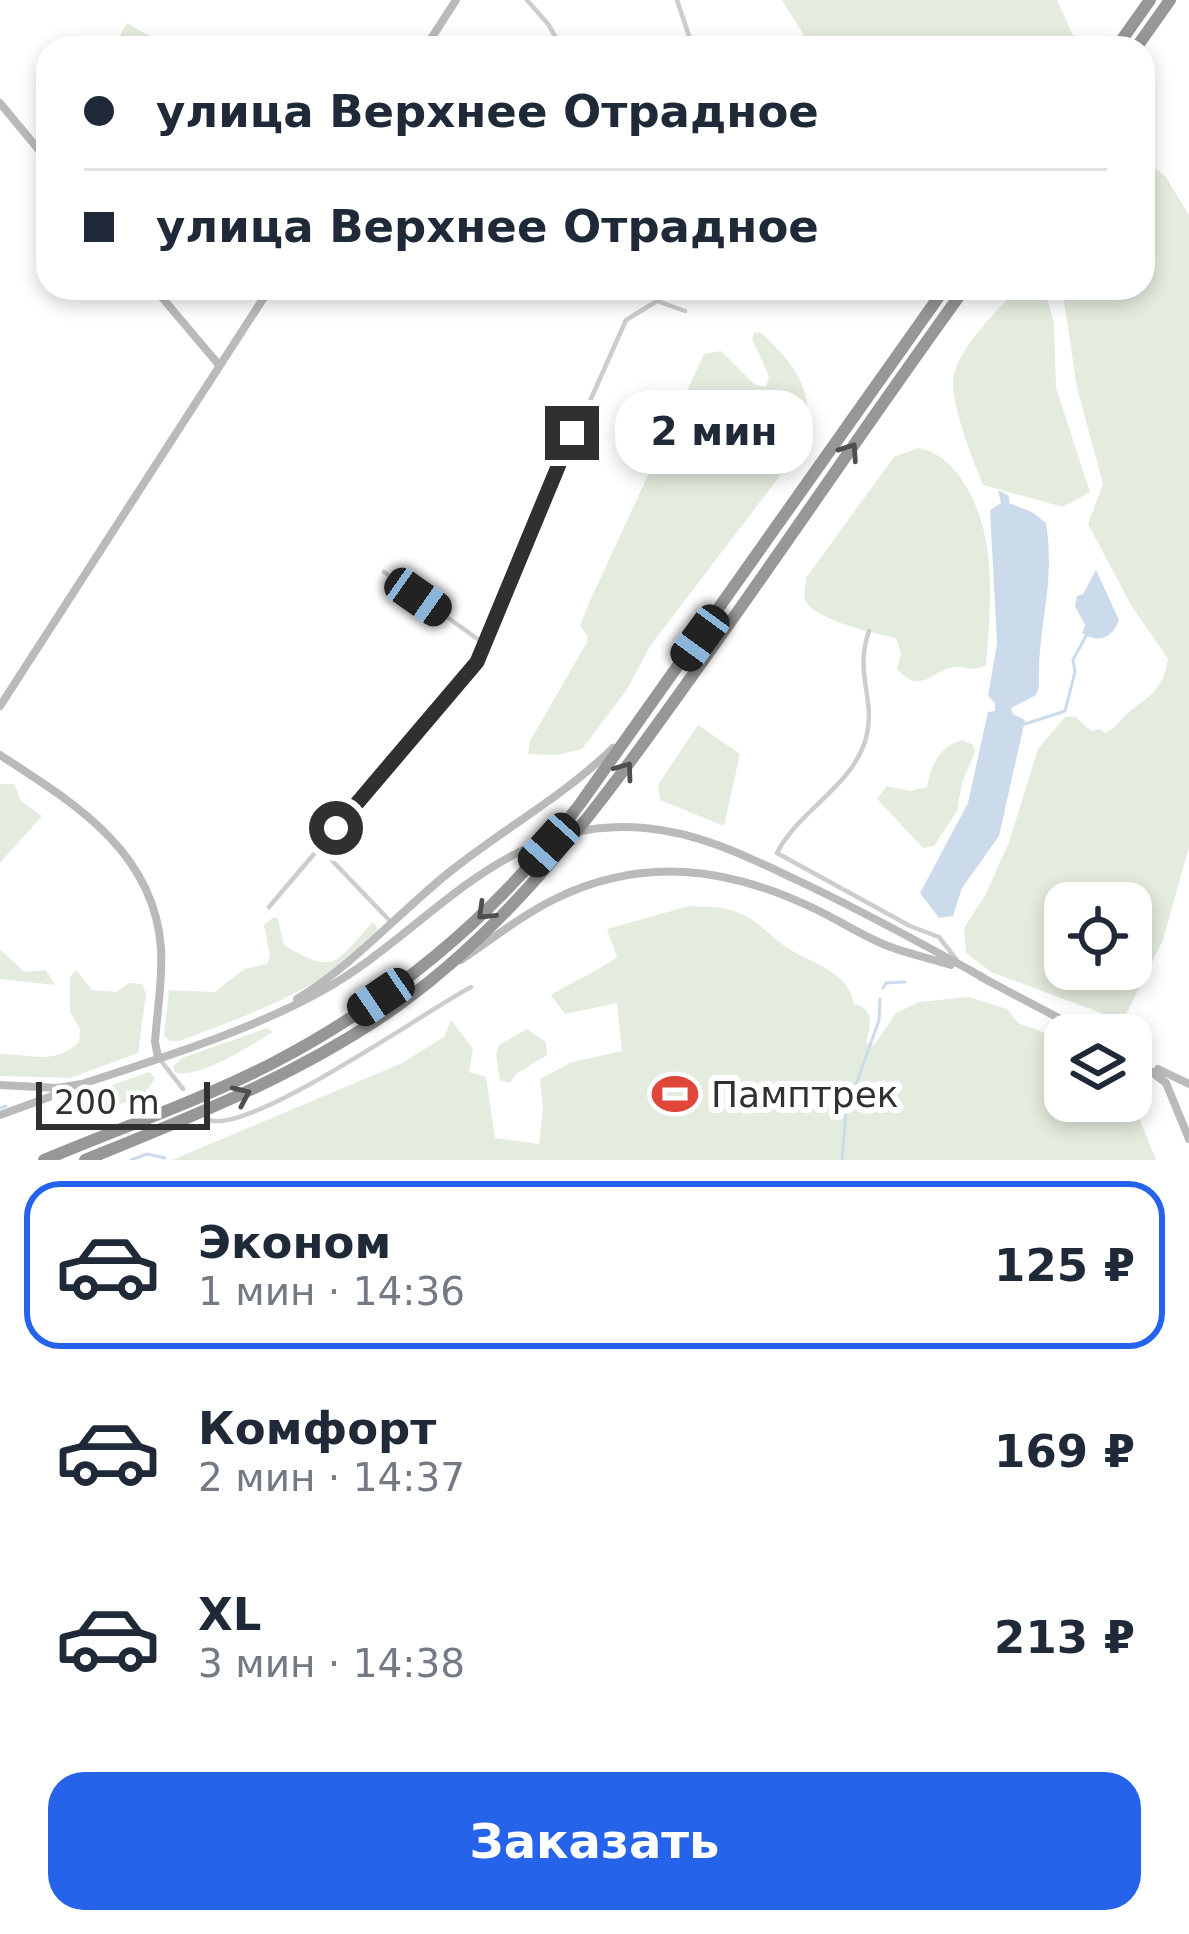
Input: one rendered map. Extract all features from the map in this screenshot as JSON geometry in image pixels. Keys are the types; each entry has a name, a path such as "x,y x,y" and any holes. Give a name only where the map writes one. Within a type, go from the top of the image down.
{"highway":[{"path":"1124,36 1150,0"},
{"path":"1144,36 1170,0"},
{"path":"44,1160 259,1070 338,1026 402,982 480,917 540,854 662,690 937,300"},
{"path":"86,1160 278,1078 358,1032 433,979 509,911 585,824 956,300"}],"main road":[{"path":"433,36 456,0"},
{"path":"0,103 36,146"},
{"path":"164,300 219,366"},
{"path":"0,706 262,300"},
{"path":"236,1029 316,987 455,868 587,773 619,743 662,690"},
{"path":"0,755 92,818 131,860 145,886 158,930 158,1057"},
{"path":"0,1115 236,1029 335,983 465,883 514,852 608,827 658,829 722,844 1052,1014"},
{"path":"433,979 548,902 638,872 717,874 794,900 889,946 984,978"},
{"path":"155,1031 159,1044 172,1052"},
{"path":"1152,1066 1189,1084"},
{"path":"1152,1072 1166,1083 1189,1139"},
{"path":"1166,1083 1177,1078"},
{"path":"0,1085 57,1088 90,1082"}],"street":[{"path":"527,0 555,36"},
{"path":"677,0 689,36"},
{"path":"268,907 466,677 486,645 564,446 582,419 626,320 657,301 685,311"},
{"path":"384,572 486,645"},
{"path":"869,631 861,652 868,719 862,748 842,779 787,835 776,853 939,937 958,964"},
{"path":"320,848 392,923"},
{"path":"209,1120 231,1122 286,1096 470,987"},
{"path":"158,1057 183,1089"}],"shaded area":[{"path":"782,0 1057,0 1073,36 804,36"},
{"path":"127,23 150,36 120,36"},
{"path":"1155,168 1189,215 1189,847 1163,940 1152,962 1152,882 1044,882 1044,990 1138,990 1126,1014 1104,1014 991,972 966,953 964,928 986,894 1009,842 1038,749 1065,717 1076,717 1091,731 1109,731 1154,691 1166,669 1168,659 1131,605 1088,524 1103,484 1077,388 1064,300 1155,300"},
{"path":"1007,300 1047,300 1054,323 1056,388 1090,492 1063,507 983,485 964,435 953,383 960,358"},
{"path":"760,332 800,381 808,409 805,443 650,646 628,688 582,749 557,755 528,754 530,741 586,644 588,637 580,626 589,603 704,354 721,351 754,384 766,387 769,376 752,339"},
{"path":"918,448 949,464 971,495 986,541 990,590 986,665 955,667 920,681 897,669 901,653 896,638 831,619 810,606 804,594 806,578 894,457"},
{"path":"698,725 740,754 724,826 660,800 658,785"},
{"path":"963,740 975,751 957,811 934,846 923,848 877,799 887,786 910,791 927,787 938,758"},
{"path":"0,784 14,784 21,801 42,816 0,863"},
{"path":"689,906 744,915 844,982 854,1004 868,1014 866,1042 874,1045 896,1013 919,1002 969,997 1007,1009 1018,1023 1044,1032 1044,1122 1141,1122 1156,1160 172,1160 402,1063 444,1037 451,1020 473,1049 469,1072 486,1077 495,1138 539,1144 540,1079 572,1062 622,1051 617,1003 565,1014 551,995 617,957 607,929"},
{"path":"274,917 284,945 315,961 342,955 373,922 378,929 340,966 288,997 179,1041 164,1036 169,990 215,992 244,969 267,964 270,955 264,925"},
{"path":"0,949 24,972 46,970 55,985 0,979"},
{"path":"76,970 92,990 116,992 129,983 142,984 146,994 138,1053 70,1078 0,1076 0,1054 51,1056 79,1042 80,1029 70,1012 70,977"},
{"path":"267,1028 273,1032 224,1060 196,1071 174,1072 182,1058"},
{"path":"527,1029 546,1042 547,1055 510,1083 500,1081 499,1045"},
{"path":"149,1072 155,1078 144,1095 111,1108 102,1105 101,1089"}],"water":[{"path":"998,490 1009,496 1009,503 1046,523 1049,567 1039,687 1036,695 1011,708 1025,720 999,836 962,888 953,916 939,918 920,893 968,803 988,712 995,711 988,696 997,644 990,510 1001,503"},
{"path":"1096,570 1119,620 1109,635 1099,638 1082,633 1085,625 1075,606"}],"waterway":[{"path":"1022,725 1065,711 1075,672 1073,660 1086,636"},
{"path":"883,988 886,983 905,982"},
{"path":"842,1160 846,1113 879,1020 880,999"},
{"path":"0,1108 6,1106"},
{"path":"131,1160 147,1154 165,1158"}],"place":[{"name":"Памптрек","path":"675,1094"}],"route":[{"path":"336,828 477,662 572,433"}]}
